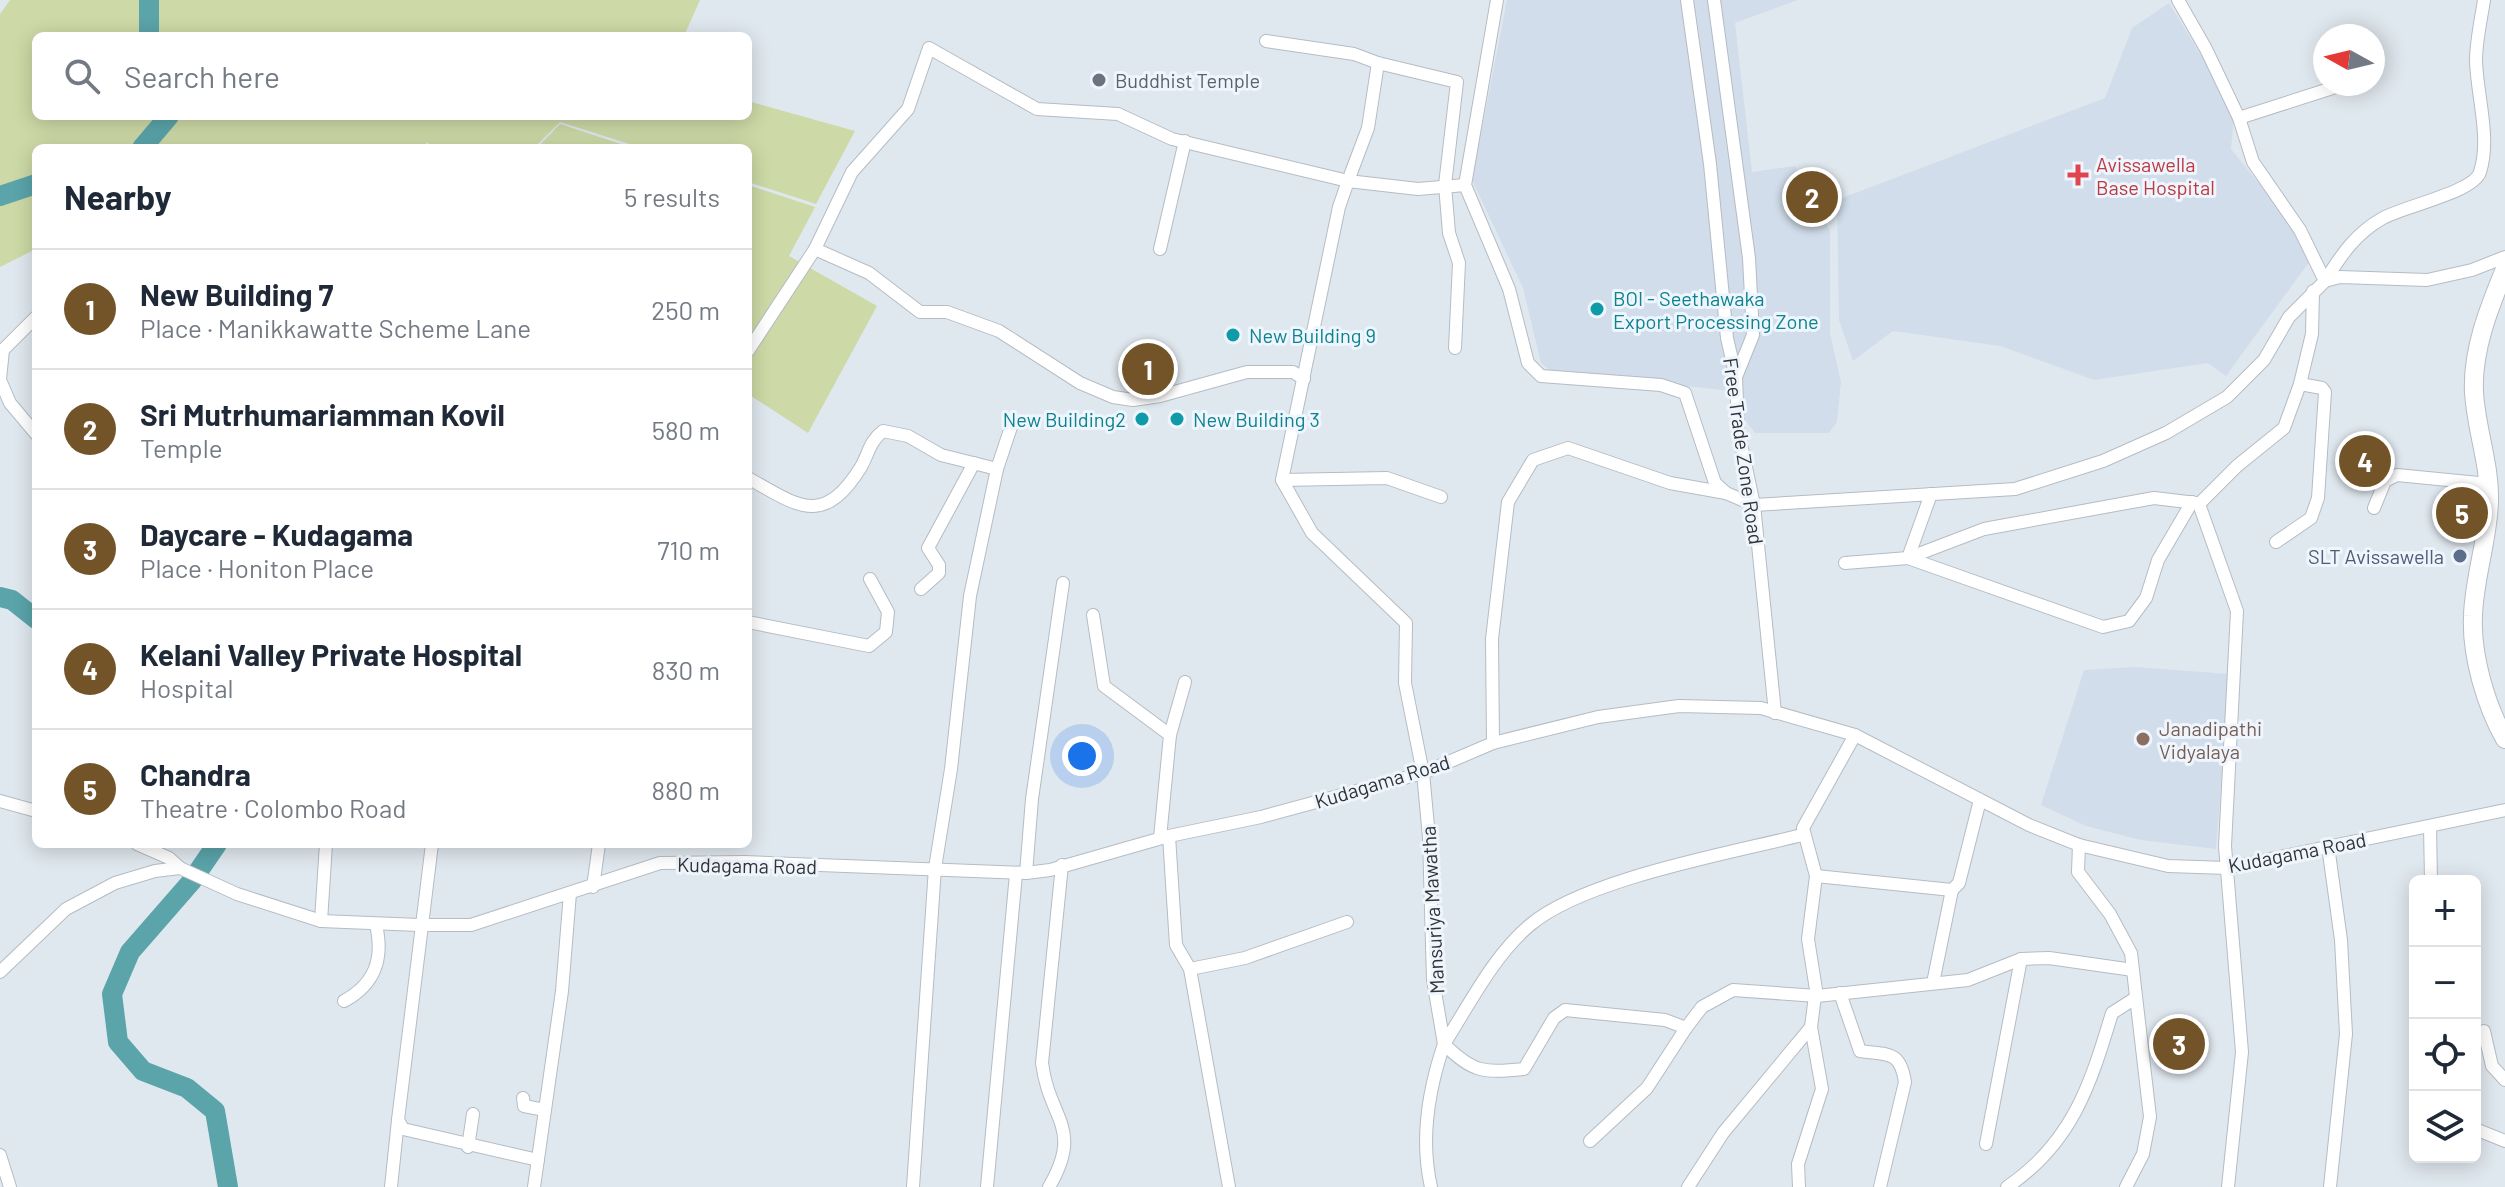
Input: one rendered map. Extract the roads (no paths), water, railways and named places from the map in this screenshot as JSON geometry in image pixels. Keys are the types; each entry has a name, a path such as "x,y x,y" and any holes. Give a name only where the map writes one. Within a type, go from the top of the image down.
{"highway":[{"path":"2505,269 2490,304 2474,365 2474,395 2489,484 2473,617 2476,651 2489,699 2505,739"}],"street":[{"path":"1497,0 1465,185 1509,289 1528,363 1541,376 1661,385 1685,393 1715,483 1726,493"},
{"name":"Free Trade Zone Road","path":"1687,0 1710,164 1727,338 1736,377 1738,430 1754,505 1775,713"},
{"path":"1714,0 1749,258 1753,335 1736,377"},
{"path":"2178,0 2239,118 2253,162 2300,230 2325,281"},
{"path":"1493,743 1492,639 1508,502 1533,460 1568,448 1670,483 1726,493 1754,505 2015,489 2103,461 2166,433 2227,397 2264,360 2289,317 2325,281 2345,247 2381,219 2423,200 2472,185 2480,173 2483,144 2476,58 2484,0"},
{"path":"1266,41 1354,54 1457,82 1445,185 1449,233 1459,263 1455,348"},
{"path":"752,345 815,249 852,172 908,109 929,48 1037,109 1118,114 1185,141 1348,181 1418,189 1465,185"},
{"path":"1378,63 1368,128 1339,207 1282,480 1387,478 1441,497"},
{"path":"2239,118 2313,94"},
{"path":"1160,249 1185,141"},
{"path":"815,249 869,273 920,312 947,312 999,331 1080,383 1113,397 1133,400 1160,396 1247,372 1293,372 1304,379"},
{"path":"2325,281 2340,277 2427,280 2472,270 2505,257"},
{"path":"1908,558 2103,627 2129,621 2146,598 2158,560 2196,503 2284,428 2300,384 2312,334 2313,291"},
{"path":"32,321 3,350 0,380 10,403 32,429"},
{"path":"2276,542 2311,518 2318,498 2325,392 2322,388 2300,384"},
{"path":"913,1187 935,868 951,769 970,596 997,469 1012,424"},
{"path":"752,480 801,508 818,506 840,495 862,465 872,440 883,431 908,436 941,455 997,469"},
{"path":"921,589 939,573 939,565 928,548 974,463"},
{"path":"2374,508 2385,481 2397,475 2489,484"},
{"name":"Mansuriya Mawatha","path":"1282,480 1312,533 1406,623 1405,683 1423,773 1429,837 1433,980 1444,1044"},
{"path":"1908,558 1931,494"},
{"path":"1845,563 1908,558 1984,529 2154,498 2196,503"},
{"path":"2196,503 2237,611 2227,868 2242,1052 2228,1187"},
{"path":"752,623 869,646 886,632 888,612 870,579"},
{"path":"987,1187 1021,873 1063,583"},
{"path":"1093,615 1104,686 1170,735"},
{"path":"1185,682 1170,735 1165,837 1176,945 1190,969 1229,1187"},
{"name":"Kudagama Road","path":"180,868 237,894 321,921 376,925 471,925 660,863 935,868 1021,873 1261,817 1423,773 1493,743 1598,717 1679,706 1761,708 1855,735 1980,800 2079,845 2168,866 2227,868 2505,810"},
{"path":"1799,1187 1798,1164 1822,1089 1811,1027 1816,996 1808,939 1816,876 1802,835 1855,735"},
{"path":"1933,983 1952,890 1959,883 1980,800"},
{"path":"0,801 32,810"},
{"path":"2430,826 2431,875"},
{"name":"Mansuriya Mawatha","path":"1444,1044 1493,970 1528,927 1550,910 1622,882 1802,835"},
{"path":"2079,845 2078,872 2127,941 2133,970 2150,1117 2143,1154 2126,1187"},
{"path":"2328,846 2341,940 2346,1034 2330,1187"},
{"path":"146,848 169,858 180,868"},
{"path":"321,921 326,848"},
{"path":"391,1187 419,925 431,848"},
{"path":"593,887 598,848"},
{"path":"1049,1187 1062,1165 1067,1147 1064,1126 1044,1084 1042,1063 1062,865"},
{"path":"0,972 66,909 115,883 155,871 180,868"},
{"path":"1816,876 1952,890"},
{"path":"534,1187 570,893"},
{"path":"1190,969 1245,958 1347,922"},
{"path":"344,1001 360,993 375,976 376,925"},
{"path":"1590,1141 1647,1088 1702,1007 1733,990 1816,996 1968,980 2021,959 2049,958 2133,970"},
{"path":"1986,1144 2021,959"},
{"path":"1840,993 1860,1051 1893,1056 1903,1068 1905,1082 1880,1187"},
{"path":"2007,1187 2035,1168 2070,1125 2094,1074 2112,1013 2134,999"},
{"path":"1431,1187 1425,1158 1425,1130 1444,1044 1471,1068 1487,1073 1524,1069 1554,1018 1565,1010 1665,1020 1686,1028"},
{"path":"1688,1187 1723,1133 1811,1027"},
{"path":"2484,1031 2492,1066 2505,1080"},
{"path":"523,1098 524,1106 545,1110"},
{"path":"468,1147 473,1114"},
{"path":"398,1120 403,1129 468,1147 538,1160"},
{"path":"2481,1131 2505,1141"},
{"path":"0,1155 10,1187"}],"waterway":[{"path":"149,0 149,32"},
{"path":"145,144 166,120"},
{"path":"0,196 32,185"},
{"path":"0,597 12,600 32,616"},
{"path":"214,848 191,882 130,952 112,994 118,1042 143,1071 187,1088 215,1111 228,1187"}],"place":[{"name":"Buddhist Temple","path":"1099,80"},
{"name":"Avissawella Base Hospital","path":"2078,175"},
{"name":"Sri Mutrhumariamman Kovil","path":"1812,197"},
{"name":"BOI - Seethawaka Export Processing Zone","path":"1597,309"},
{"name":"New Building 9","path":"1233,335"},
{"name":"New Building 7","path":"1148,369"},
{"name":"New Building2","path":"1142,419"},
{"name":"New Building 3","path":"1177,419"},
{"name":"Kelani Valley Private Hospital","path":"2365,461"},
{"name":"Chandra","path":"2462,513"},
{"name":"SLT Avissawella","path":"2460,556"},
{"name":"Janadipathi Vidyalaya","path":"2143,739"},
{"name":"Daycare - Kudagama","path":"2179,1044"}]}
